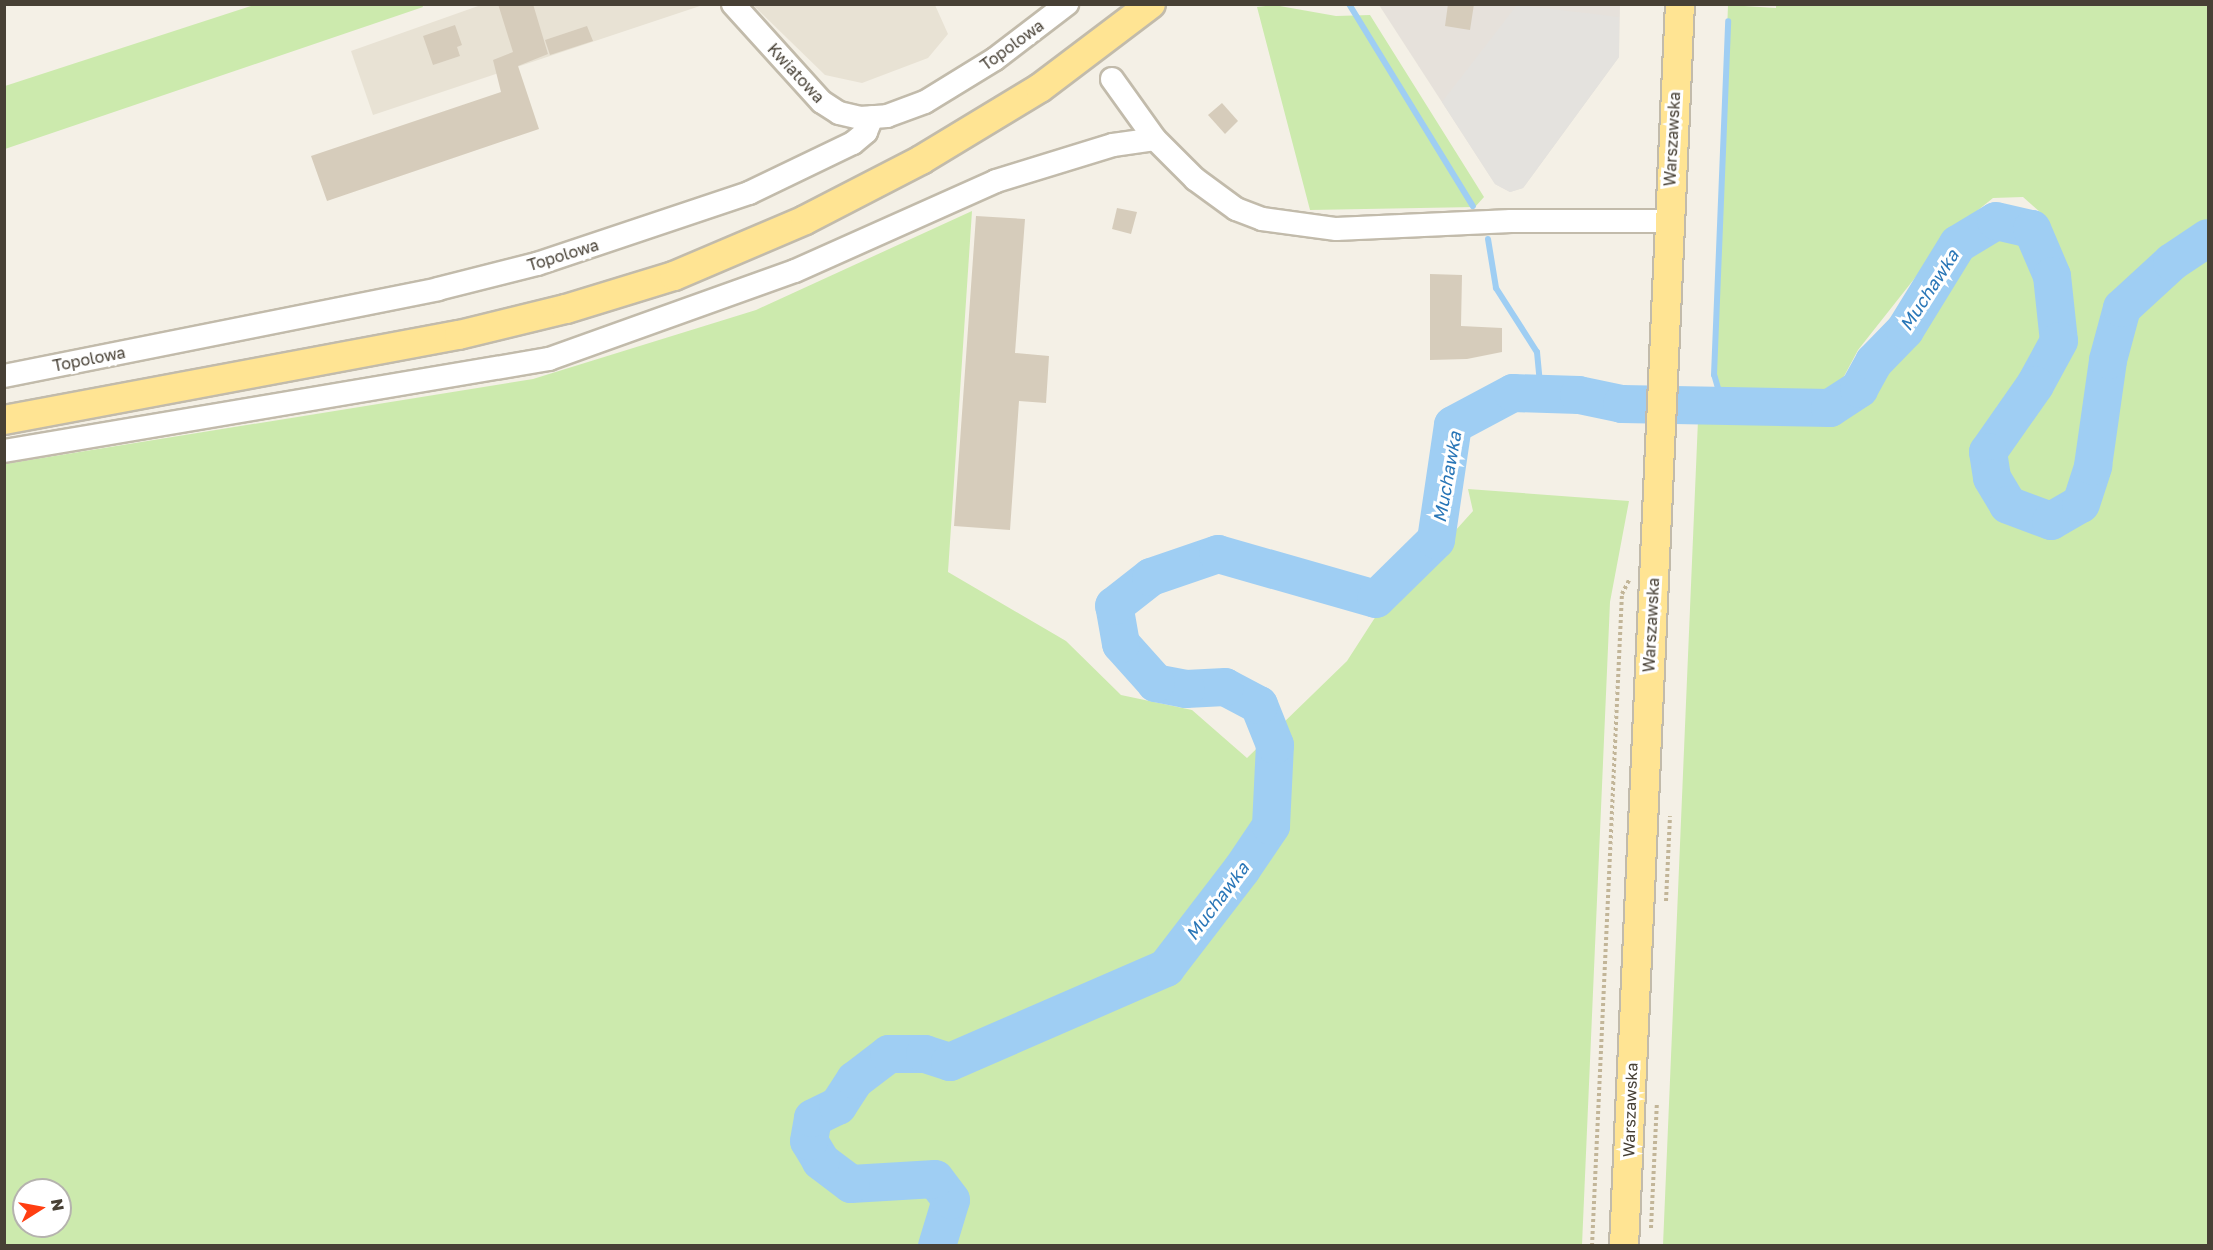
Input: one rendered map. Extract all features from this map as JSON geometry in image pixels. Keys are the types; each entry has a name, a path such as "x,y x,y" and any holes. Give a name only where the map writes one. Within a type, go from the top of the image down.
{"main road":[{"path":"4,420 459,335 566,309 674,276 805,220 921,160 1040,88 1150,4"},
{"name":"Warszawska","path":"1624,1245 1680,4"}],"street":[{"name":"Kwiatowa","path":"733,4 822,102 848,116 872,117"},
{"name":"Topolowa","path":"4,376 438,289 537,264 749,193 853,143 866,132 872,117 900,112 925,102 995,59 1067,4"},
{"path":"1112,79 1155,139 1195,179 1236,208 1293,225 1336,229 1511,221 1669,221"},
{"path":"4,451 549,359 795,272 996,181 1113,145 1155,139"}],"path":[{"path":"1592,1245 1622,594 1630,579 1654,568"}],"shaded area":[{"path":"481,5 703,5 373,115 351,51"},
{"path":"748,5 935,5 948,34 928,58 862,83 825,75 754,6"},
{"path":"1379,5 1620,5 1619,57 1523,188 1510,192 1495,184"},
{"path":"1517,5 1619,17 1619,57 1523,188 1510,192 1495,184 1442,102"}],"green space":[{"path":"254,5 422,5 423,7 5,149 5,86"},
{"path":"1274,5 1336,16 1370,15 1484,197 1475,207 1310,210 1257,7"},
{"path":"1728,5 1776,8 1776,5 2208,5 2208,230 2122,287 2109,315 2100,356 2087,468 2068,503 2052,509 2008,496 1997,471 1997,449 2062,361 2067,308 2062,272 2048,219 2023,197 1993,198 1952,231 1858,350 1842,380 1819,398 1722,401 1714,375"},
{"path":"972,211 948,572 1066,641 1121,695 1192,710 1247,758 1347,661 1405,571 1446,541 1473,511 1468,489 1629,501 1610,602 1582,1245 5,1245 5,464 533,379 756,310"},
{"path":"2023,235 2041,265 2049,326 2016,395 1982,444 1980,481 2005,517 2053,528 2087,504 2096,485 2119,341 2127,312 2208,250 2208,1245 1663,1245 1698,420 1836,416 1859,401 1896,358 1972,246"}],"building":[{"path":"498,4 533,4 548,54 518,66 539,129 327,201 311,156 501,92 493,60 513,52"},
{"path":"1448,4 1474,4 1470,30 1445,26"},
{"path":"455,25 462,45 457,47 460,56 433,65 423,36"},
{"path":"587,26 593,41 550,55 545,40"},
{"path":"1222,103 1238,121 1225,134 1208,115"},
{"path":"1117,208 1137,212 1131,234 1112,229"},
{"path":"976,216 1025,219 1015,353 1049,356 1046,403 1019,401 1010,530 954,526"},
{"path":"1430,274 1462,275 1461,326 1502,328 1502,352 1467,359 1430,360"}],"waterway":[{"path":"1349,4 1473,206"},
{"path":"1724,409 1714,375 1728,21"},
{"name":"Muchawka","path":"937,1246 951,1200 935,1179 851,1184 821,1161 809,1141 813,1118 838,1106 855,1080 889,1054 925,1054 950,1062 1166,968 1242,869 1271,826 1275,745 1259,705 1225,687 1186,689 1156,683 1121,644 1114,606 1151,577 1218,554 1376,599 1436,540 1453,425 1513,393 1579,395 1622,404 1830,408 1859,389 1874,362 1905,330 1958,244 1996,221 2032,229 2052,276 2059,341 2035,385 1988,452 1992,478 2008,505 2051,521 2081,504 2093,466 2108,360 2122,308 2172,262 2208,238"},
{"path":"1488,239 1496,288 1537,352 1541,394"}]}
